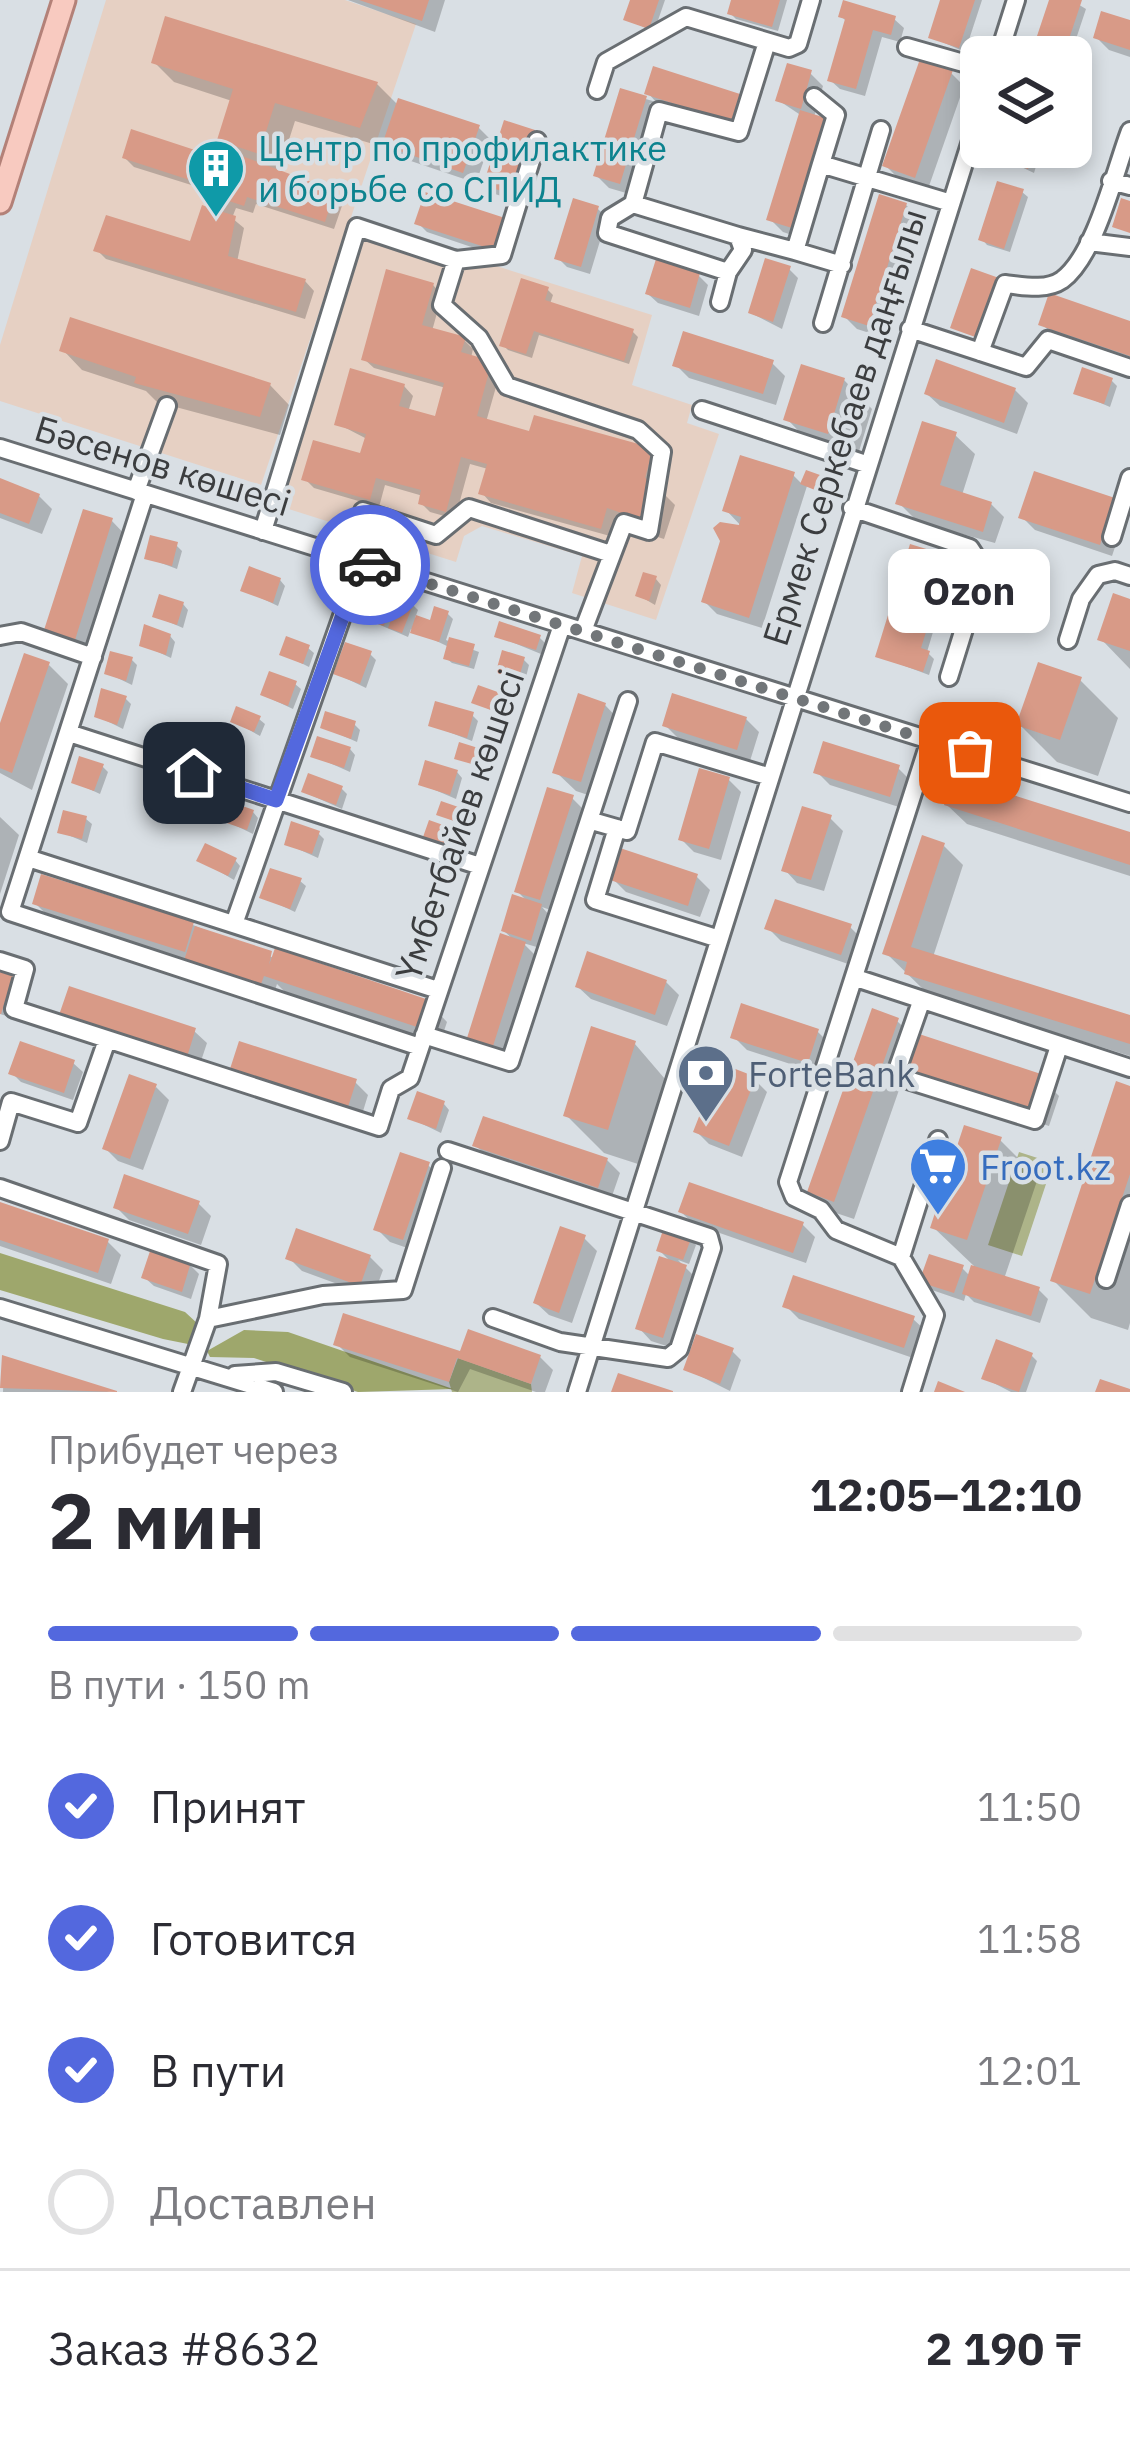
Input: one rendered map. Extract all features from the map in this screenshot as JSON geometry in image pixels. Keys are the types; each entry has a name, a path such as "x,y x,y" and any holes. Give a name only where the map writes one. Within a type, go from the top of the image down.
{"main road":[{"path":"0,202 64,0"}],"street":[{"path":"597,90 606,62 689,9 789,48 798,44 811,0"},
{"path":"1005,36 1016,0"},
{"path":"728,272 607,233 610,218 633,204 659,111 739,132 767,41"},
{"path":"907,47 960,62"},
{"path":"795,251 836,116 814,97"},
{"path":"823,323 870,178 880,130"},
{"path":"980,352 1005,284 1035,287 1060,281 1089,242 1121,183 1130,130"},
{"path":"263,531 357,227 456,260 502,255 537,141"},
{"path":"821,164 951,202"},
{"name":"Ермек Серкебаев даңғылы","path":"577,1392 716,938 962,168"},
{"path":"633,204 842,265"},
{"path":"720,302 728,272 743,250 738,236"},
{"path":"1089,242 1130,247"},
{"path":"456,260 442,304 479,338 507,386 638,430 662,452 649,531 624,523 583,632"},
{"path":"910,329 1026,367 1048,340 1130,368"},
{"path":"167,406 93,657 10,912 422,1041 510,1062 628,701"},
{"path":"702,410 866,464"},
{"name":"Бәсенов көшесі","path":"0,448 1130,803"},
{"path":"1112,537 1130,478"},
{"path":"363,511 436,535 469,508 611,554"},
{"path":"852,508 970,548 983,568 949,677"},
{"path":"234,924 362,562"},
{"path":"1068,640 1081,598 1098,575 1115,571 1130,576"},
{"name":"Үмбетбайев көшесі","path":"107,1040 379,1127 391,1089 410,1078 562,625"},
{"path":"0,636 21,632 93,657"},
{"path":"69,733 478,865"},
{"path":"911,1392 935,1316 901,1257 836,1230 821,1210 788,1190 930,740"},
{"path":"592,821 627,831 655,742 767,776"},
{"path":"617,828 595,900 716,938"},
{"path":"28,858 438,989"},
{"path":"0,961 25,969 14,1009 107,1040 78,1123 11,1102 0,1141"},
{"path":"856,978 1130,1068"},
{"path":"920,1002 895,1076 1035,1120 1059,1046"},
{"path":"901,1257 938,1139"},
{"path":"208,1319 323,1295 404,1290 445,1160 697,1228 710,1237 712,1248 679,1349 668,1358 560,1342 493,1318"},
{"path":"0,1188 218,1264 208,1319 182,1392"},
{"path":"1106,1279 1130,1204"},
{"path":"0,1308 274,1392"},
{"path":"222,1376 276,1372 343,1392"},
{"path":"222,1376 240,1392"}],"shaded area":[{"path":"106,0 345,0 416,24 261,485 0,401 0,345"},
{"path":"366,225 652,315 632,385 692,405 687,423 719,434 656,620 572,593 582,556 482,526 464,536 456,562 276,505"}],"green space":[{"path":"1019,1152 1053,1163 1022,1256 988,1245"},
{"path":"0,1253 185,1312 198,1324 188,1344 0,1290"},
{"path":"244,1330 288,1332 453,1389 358,1392 254,1358 210,1357 207,1351"},
{"path":"458,1358 531,1384 532,1392 452,1392 449,1382"}],"building":[{"path":"359,0 429,0 422,21"},
{"path":"630,0 659,0 649,29 623,20"},
{"path":"731,0 780,0 772,27 727,14"},
{"path":"843,0 896,16 891,35 873,30 856,89 827,81 845,19 838,17"},
{"path":"940,0 975,0 959,48 928,38"},
{"path":"1049,0 1082,0 1070,36 1037,36"},
{"path":"1101,11 1130,20 1130,50 1093,38"},
{"path":"165,16 378,82 360,128 275,103 259,154 217,140 233,89 151,63"},
{"path":"920,59 953,70 915,178 882,166"},
{"path":"787,63 812,70 801,109 775,101"},
{"path":"653,66 740,94 731,122 644,94"},
{"path":"620,88 647,96 620,184 593,176"},
{"path":"398,98 480,125 463,173 382,145"},
{"path":"800,110 826,118 792,228 766,220"},
{"path":"504,120 535,130 514,195 483,185"},
{"name":"Центр по профилактике и борьбе со СПИД","path":"131,129 207,154 210,144 335,191 325,222 247,197 244,206 226,200 223,212 236,216 228,256 306,279 296,312 93,251 106,215 190,241 202,205 213,209 217,197 200,192 202,184 122,158"},
{"path":"997,181 1024,189 1004,249 978,240"},
{"path":"425,192 505,218 494,250 414,224"},
{"path":"879,194 907,203 869,326 841,317"},
{"path":"573,198 599,206 581,267 554,259"},
{"path":"1121,198 1130,201 1130,233 1112,227"},
{"path":"765,258 791,266 773,322 748,313"},
{"path":"656,259 700,273 690,308 645,294"},
{"path":"971,268 999,278 978,338 950,328"},
{"path":"386,269 434,283 422,325 466,337 461,352 492,361 477,416 529,431 534,415 653,448 645,478 657,482 645,521 607,508 601,529 478,494 487,464 461,457 446,512 418,504 421,490 376,478 370,500 301,480 313,440 360,453 366,434 334,425 350,368 405,384 399,406 435,416 444,383 361,360"},
{"path":"521,278 549,287 545,300 634,329 624,361 534,331 526,354 499,346"},
{"path":"1049,293 1130,321 1130,356 1038,325"},
{"path":"70,317 271,383 260,417 134,383 136,377 59,351"},
{"path":"683,331 774,360 763,394 672,366"},
{"path":"936,359 1016,388 1004,423 924,394"},
{"path":"801,364 845,378 828,434 783,420"},
{"path":"1082,367 1113,378 1104,404 1073,394"},
{"path":"922,421 957,432 940,485 992,502 983,532 895,504"},
{"path":"740,455 795,472 749,618 701,602 720,541 713,528 720,522 739,525 741,517 722,511"},
{"path":"806,470 820,475 815,490 800,484"},
{"path":"1034,471 1115,498 1100,545 1018,518"},
{"path":"0,478 40,494 29,524 0,513"},
{"path":"83,509 113,518 75,640 44,630"},
{"path":"150,535 178,542 172,566 144,559"},
{"path":"910,544 959,559 952,581 943,578 921,648 930,651 923,672 875,657"},
{"path":"249,566 281,578 273,603 240,591"},
{"path":"643,572 657,576 649,601 635,596"},
{"path":"1113,593 1130,599 1130,651 1097,640"},
{"path":"159,594 184,602 177,625 152,617"},
{"path":"362,595 391,604 384,626 355,617"},
{"path":"400,597 414,602 402,633 388,628"},
{"path":"434,606 449,611 439,642 410,633 416,615 430,620"},
{"path":"499,621 541,635 536,650 494,637"},
{"path":"144,624 171,634 166,655 139,646"},
{"path":"286,636 310,645 303,664 279,655"},
{"path":"449,637 475,644 469,666 443,659"},
{"path":"345,642 372,651 360,684 333,674"},
{"path":"502,650 525,657 518,681 495,675"},
{"path":"110,651 133,657 126,681 104,674"},
{"path":"24,653 50,662 12,773 0,768 0,723"},
{"path":"1038,662 1082,677 1060,740 1016,725"},
{"path":"269,671 297,681 288,706 260,695"},
{"path":"478,685 509,696 502,714 471,703"},
{"path":"101,688 127,696 117,725 94,717"},
{"path":"578,693 606,703 581,782 552,773"},
{"path":"672,693 747,717 737,750 662,726"},
{"path":"435,701 474,712 467,738 428,726"},
{"path":"236,706 261,716 254,732 230,722"},
{"path":"325,711 356,721 351,739 320,728"},
{"path":"177,726 201,734 193,758 169,749"},
{"path":"317,736 351,747 344,768 310,757"},
{"path":"823,741 900,765 890,797 813,773"},
{"path":"459,742 491,752 486,768 454,759"},
{"path":"79,756 104,764 94,791 71,783"},
{"path":"425,760 458,770 450,795 418,785"},
{"path":"699,768 730,777 709,849 678,840"},
{"path":"308,773 343,786 336,805 301,792"},
{"path":"953,776 1130,832 1130,865 944,805"},
{"path":"547,787 574,795 540,900 514,892"},
{"path":"225,800 254,810 247,830 218,820"},
{"path":"441,801 467,810 463,824 436,815"},
{"path":"802,806 832,815 811,880 781,871"},
{"path":"63,810 87,816 82,839 57,833"},
{"path":"429,820 460,831 455,848 423,837"},
{"path":"291,821 320,831 312,854 284,845"},
{"path":"922,835 945,843 911,947 1130,1015 1130,1044 904,974 907,962 882,954"},
{"path":"205,843 237,858 228,876 196,861"},
{"path":"620,848 698,874 688,906 610,880"},
{"path":"270,868 302,878 290,909 259,898"},
{"path":"41,874 194,922 185,952 32,904"},
{"path":"512,894 542,904 531,941 501,931"},
{"path":"775,899 852,924 841,955 764,929"},
{"path":"195,926 272,951 269,965 275,948 429,1000 420,1028 264,976 258,992 182,967"},
{"path":"500,933 526,942 493,1046 467,1038"},
{"path":"587,951 667,980 655,1015 575,987"},
{"path":"0,972 13,976 1,1014 0,1014"},
{"path":"69,986 196,1028 187,1057 59,1015"},
{"path":"741,1003 819,1029 808,1063 730,1038"},
{"path":"872,1008 899,1018 834,1202 807,1192"},
{"path":"591,1026 636,1041 608,1130 563,1116"},
{"path":"916,1033 1041,1074 1029,1109 904,1068"},
{"path":"20,1041 75,1060 64,1093 8,1074"},
{"path":"239,1041 357,1079 347,1110 229,1072"},
{"path":"720,1063 756,1077 729,1146 693,1132"},
{"path":"129,1074 157,1084 130,1159 102,1149"},
{"path":"1116,1081 1130,1086 1130,1174 1090,1294 1050,1281"},
{"path":"417,1091 445,1101 436,1129 407,1119"},
{"path":"483,1116 608,1158 598,1188 472,1146"},
{"path":"964,1125 1002,1137 967,1240 930,1228"},
{"path":"400,1152 430,1162 403,1240 373,1230"},
{"path":"124,1174 200,1201 188,1234 113,1208"},
{"path":"689,1182 804,1222 793,1253 678,1212"},
{"path":"0,1202 109,1239 98,1273 0,1240"},
{"path":"560,1226 586,1235 559,1313 533,1303"},
{"path":"664,1227 692,1236 683,1260 656,1251"},
{"path":"296,1228 371,1255 360,1286 285,1259"},
{"path":"151,1248 191,1262 182,1292 141,1278"},
{"path":"929,1254 964,1265 954,1293 919,1282"},
{"path":"659,1256 687,1265 663,1338 635,1329"},
{"path":"971,1265 1040,1287 1031,1316 962,1294"},
{"path":"793,1275 915,1316 904,1348 782,1307"},
{"path":"343,1313 460,1351 468,1329 541,1355 531,1384 457,1358 449,1382 333,1345"},
{"path":"696,1334 734,1348 720,1384 683,1370"},
{"path":"996,1339 1033,1353 1019,1392 981,1379"},
{"path":"2,1355 117,1391 117,1392 0,1388"},
{"path":"618,1373 673,1391 673,1392 611,1392"},
{"path":"1100,1379 1130,1389 1130,1392 1095,1392"},
{"path":"938,1381 965,1392 934,1392"}],"way so far":[{"path":"370,565 970,753"}],"place":[{"name":"Центр по профилактике и борьбе со СПИД","path":"216,219"},
{"name":"Ozon","path":"970,753"},
{"name":"ForteBank","path":"706,1124"},
{"name":"Froot.kz","path":"938,1217"}],"route":[{"path":"194,773 276,800 362,562 370,565"}]}
